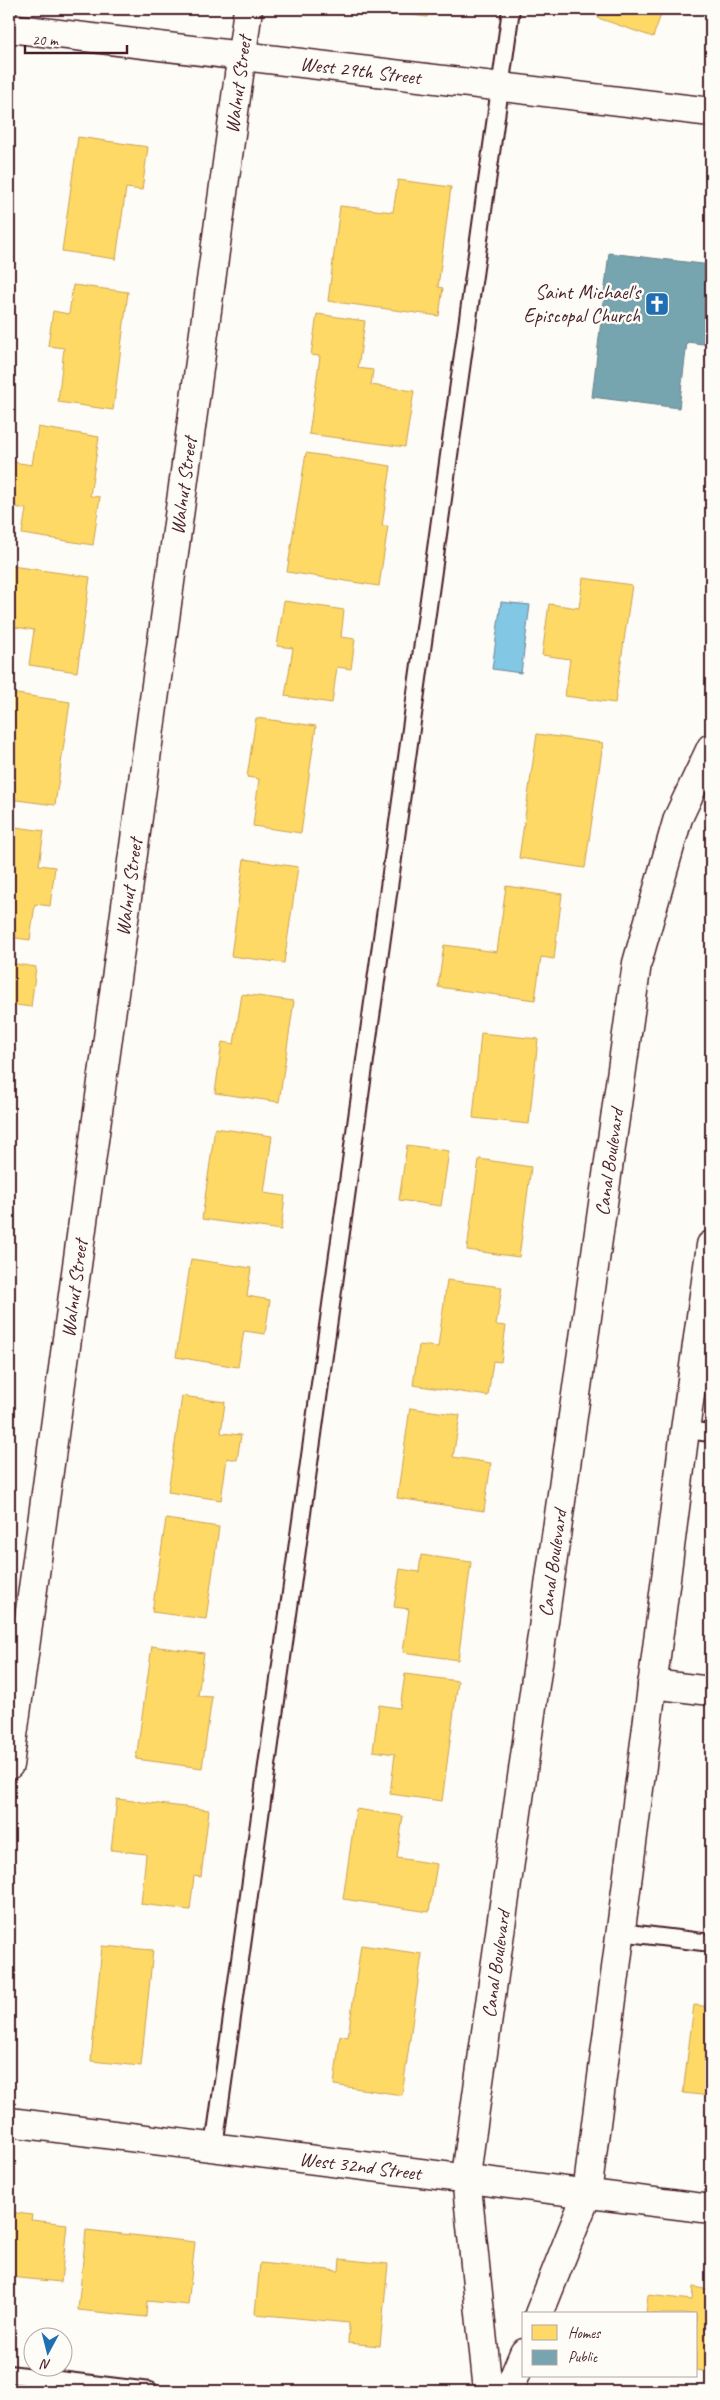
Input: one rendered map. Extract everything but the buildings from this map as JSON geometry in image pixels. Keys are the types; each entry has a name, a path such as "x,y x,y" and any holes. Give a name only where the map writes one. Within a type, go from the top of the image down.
{"street":[{"name":"Walnut Street","path":"9,1765 248,9"},
{"name":"West 29th Street","path":"9,28 711,112"},
{"name":"Canal Boulevard","path":"488,2391 466,2177 637,963 678,818 711,748"},
{"path":"540,2312 587,2194 652,1684 698,1431 711,1245"},
{"path":"652,1684 711,1691"},
{"name":"West 32nd Street","path":"9,2122 466,2177 711,2209"},
{"path":"508,2391 522,2357"}],"lane":[{"path":"214,2147 511,9"},
{"path":"620,1932 711,1943"},
{"path":"9,2374 150,2391"}],"water":[{"path":"501,602 530,605 521,673 492,669"}],"place":[{"name":"Saint Michael's Episcopal Church","path":"657,304"}]}
